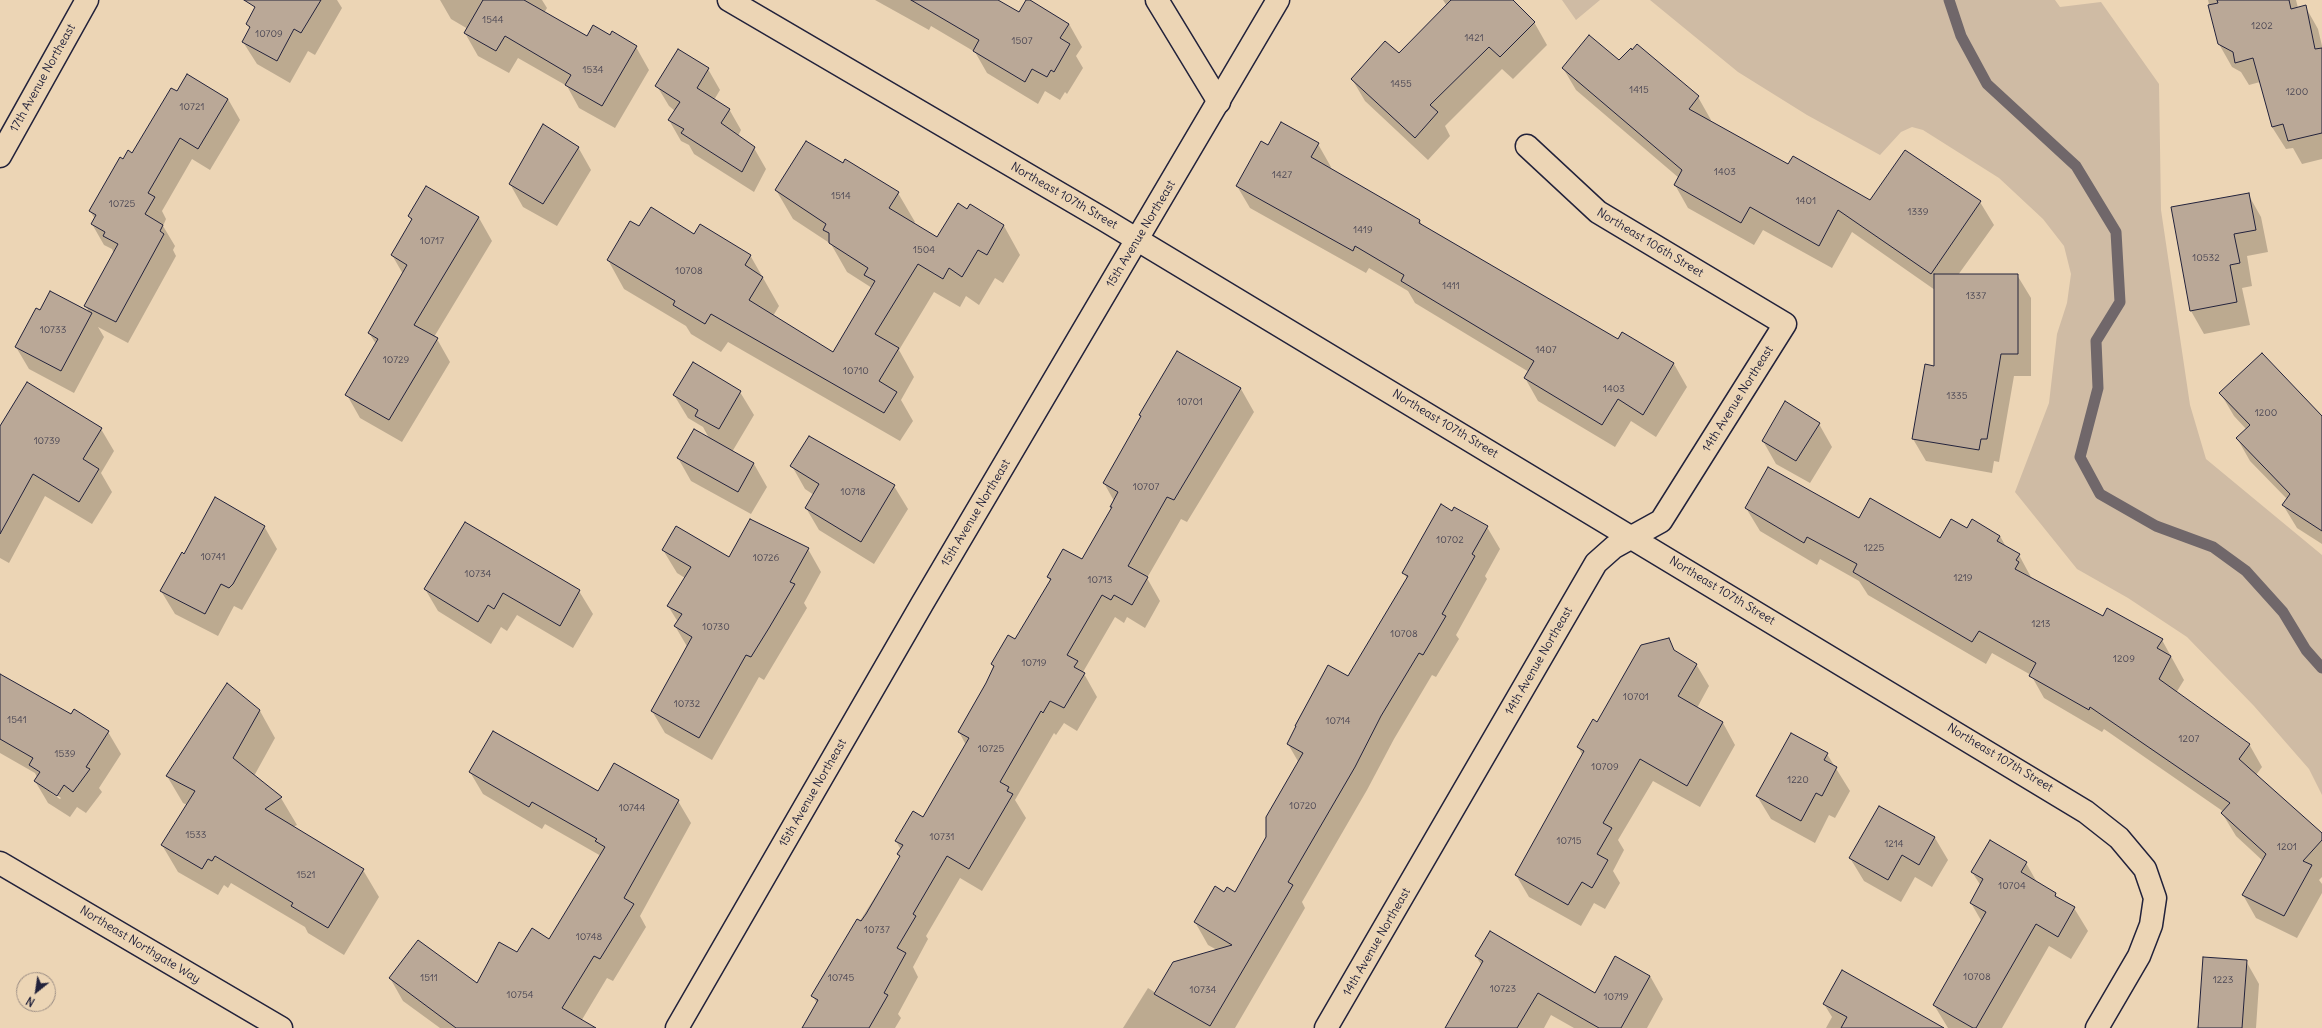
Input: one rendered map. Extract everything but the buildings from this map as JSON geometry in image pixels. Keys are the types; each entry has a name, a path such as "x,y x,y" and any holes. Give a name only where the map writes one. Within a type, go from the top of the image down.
{"street":[{"name":"17th Avenue Northeast","path":"0,156 87,0"},
{"name":"Northeast 107th Street","path":"729,0 1137,240 2048,787 2086,812 2119,838 2145,869 2155,898 2151,925 2139,956 2097,1028"},
{"path":"1157,0 1219,102"},
{"name":"15th Avenue Northeast","path":"677,1028 922,604 1278,0"},
{"name":"Northeast 106th Street","path":"1527,146 1598,212 1785,324"},
{"name":"14th Avenue Northeast","path":"1326,1028 1596,563 1614,547 1661,521 1785,324"},
{"name":"Northeast Northgate Way","path":"0,863 281,1028"}],"shaded area":[{"path":"1562,0 1600,0 1576,20"},
{"path":"1650,0 2055,0 2060,7 2101,2 2159,84 2161,210 2190,405 2206,459 2322,555 2322,795 2309,769 2254,706 2187,637 2128,598 2077,569 2015,492 2049,403 2057,334 2067,303 2071,274 2064,246 2043,219 1999,178 1923,130 1912,127 1901,132 1880,155 1807,115 1738,72"}],"waterway":[{"path":"1949,0 1961,36 1987,84 2076,166 2116,232 2120,302 2096,341 2098,388 2080,457 2100,494 2156,526 2213,547 2246,571 2283,612 2306,650 2322,668"}]}
